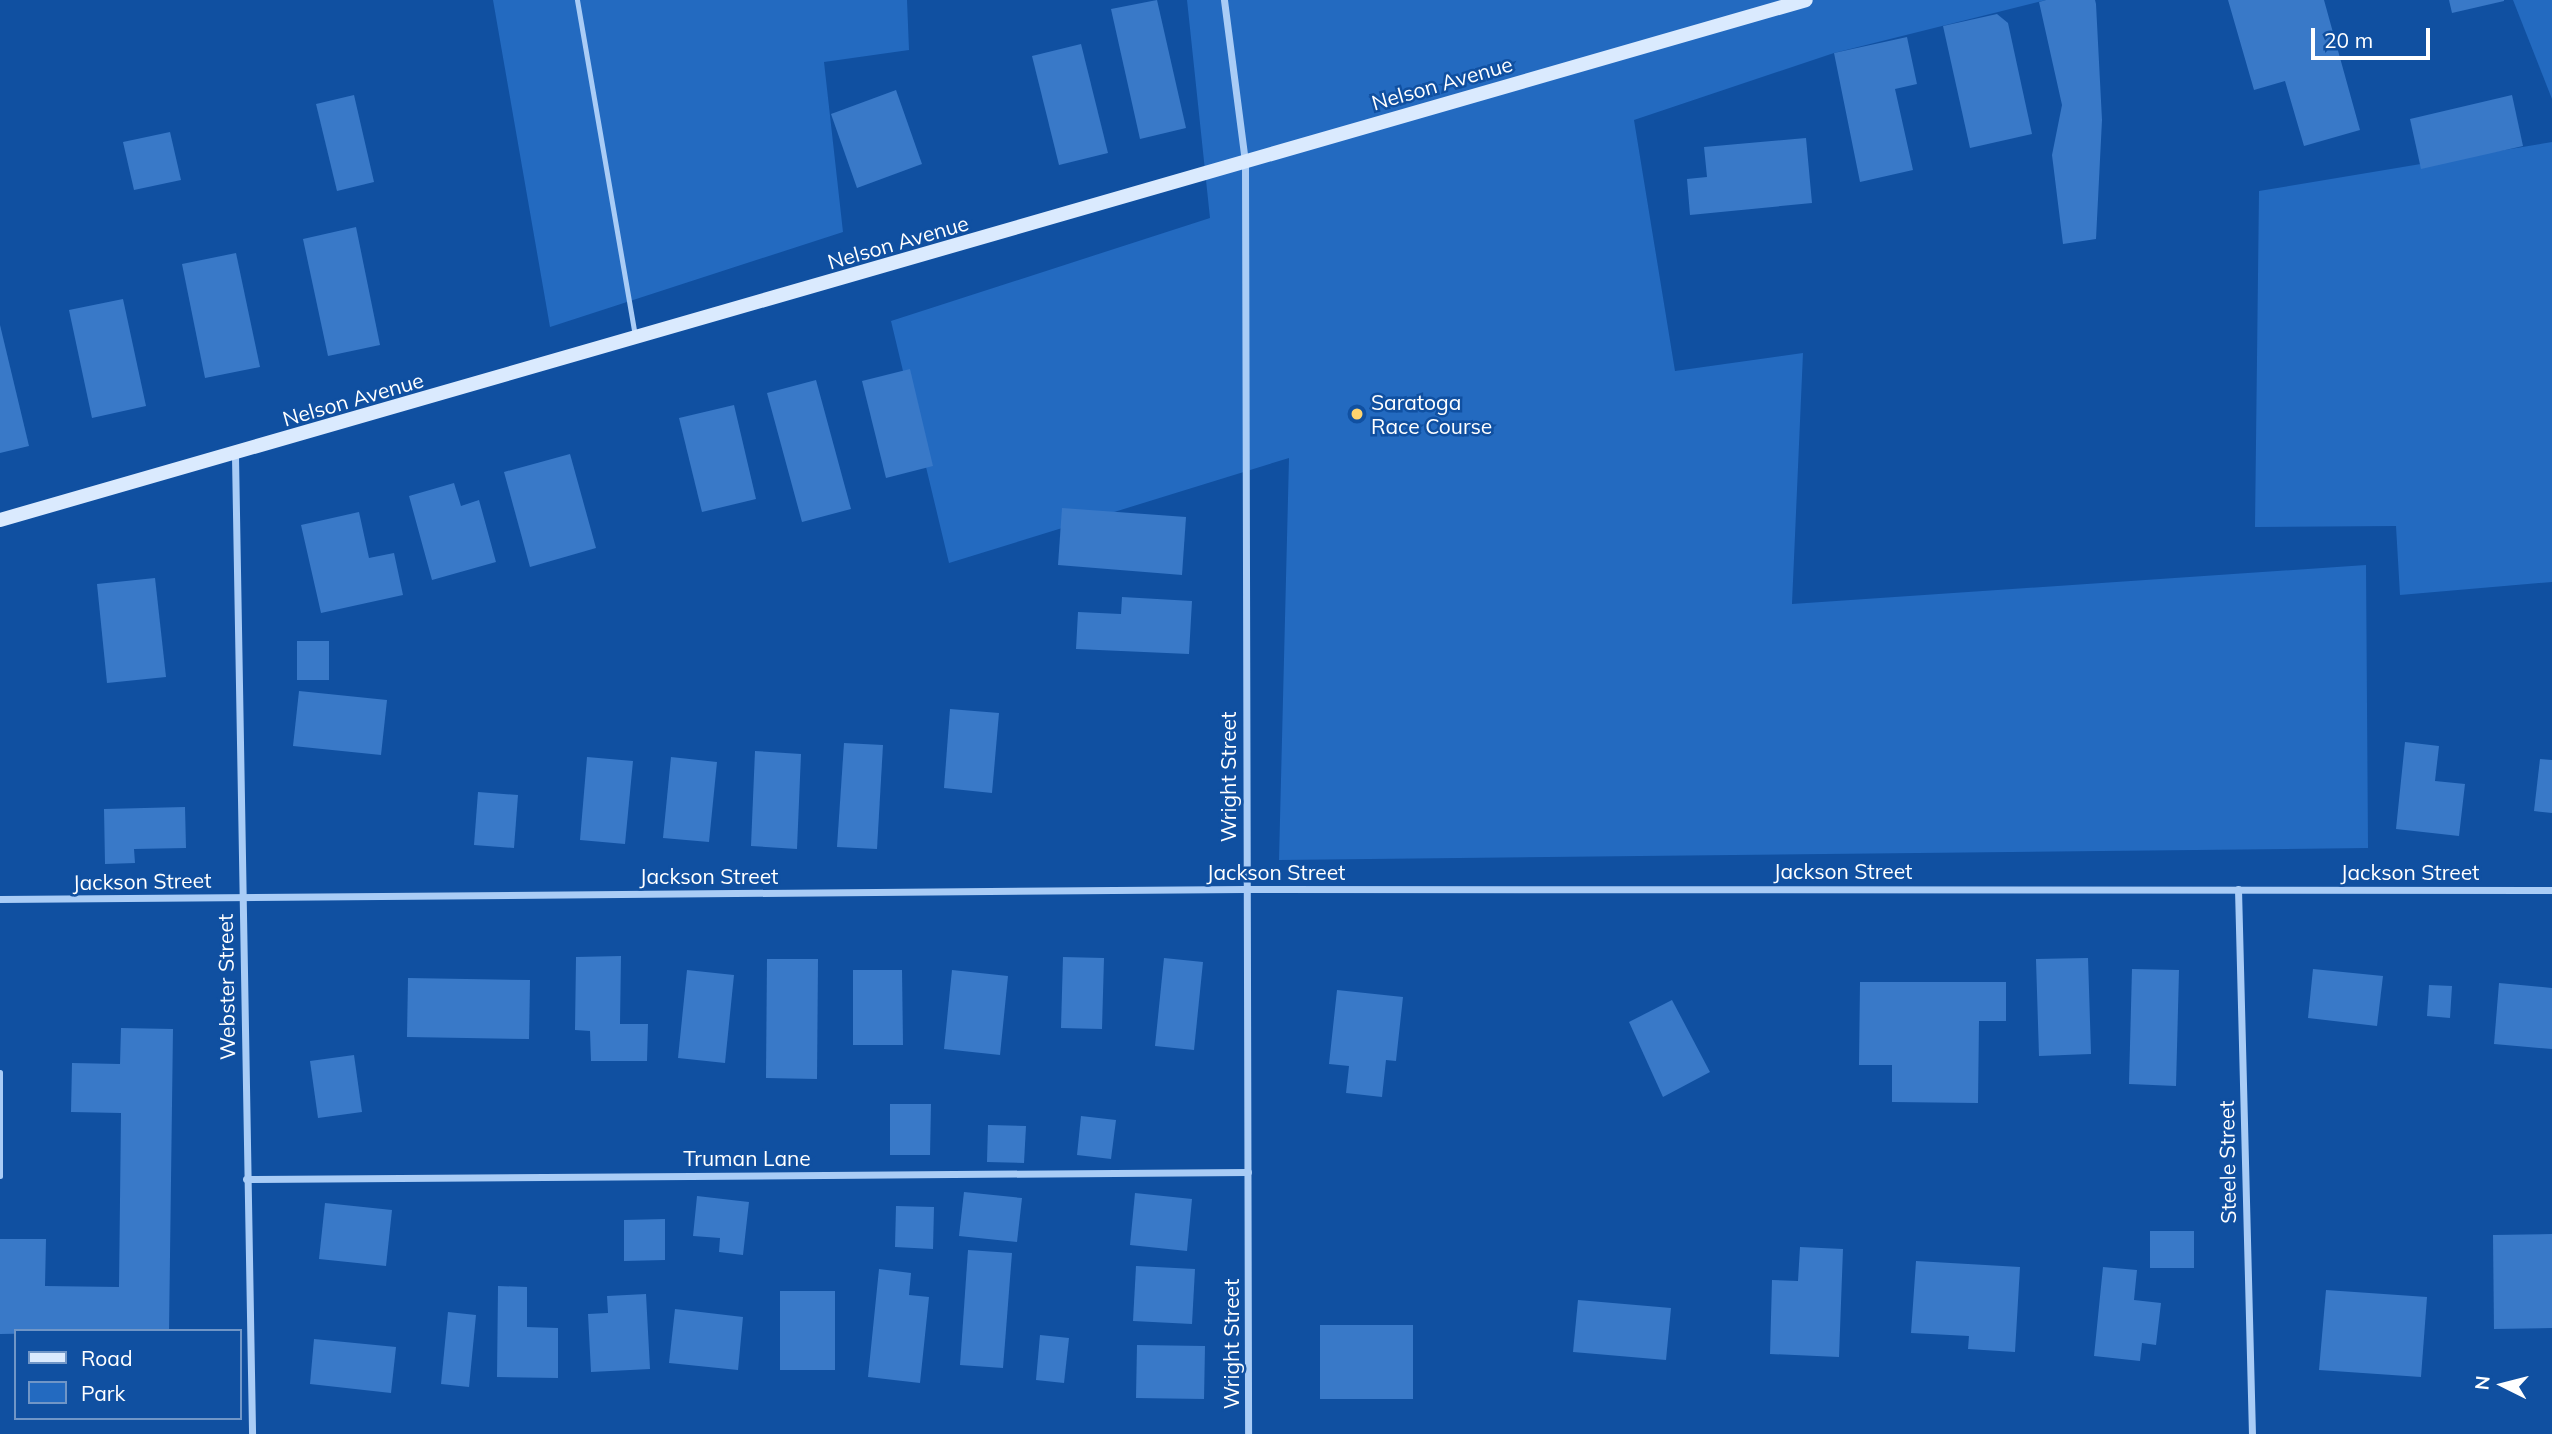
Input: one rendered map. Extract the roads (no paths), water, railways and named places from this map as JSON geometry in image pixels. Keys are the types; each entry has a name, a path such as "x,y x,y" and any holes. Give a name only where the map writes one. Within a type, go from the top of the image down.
{"street":[{"name":"Wright Street","path":"1224,0 1245,162 1248,1434"},
{"name":"Nelson Avenue","path":"0,520 235,456 1806,0"},
{"name":"Webster Street","path":"235,456 252,1434"},
{"name":"Jackson Street","path":"0,900 1245,889 2552,890"},
{"name":"Steele Street","path":"2238,889 2252,1434"},
{"name":"Truman Lane","path":"246,1179 1248,1172"}],"lane":[{"path":"577,0 636,340"},
{"path":"0,1072 0,1176"}],"place":[{"name":"Saratoga Race Course","path":"1357,414"}]}
